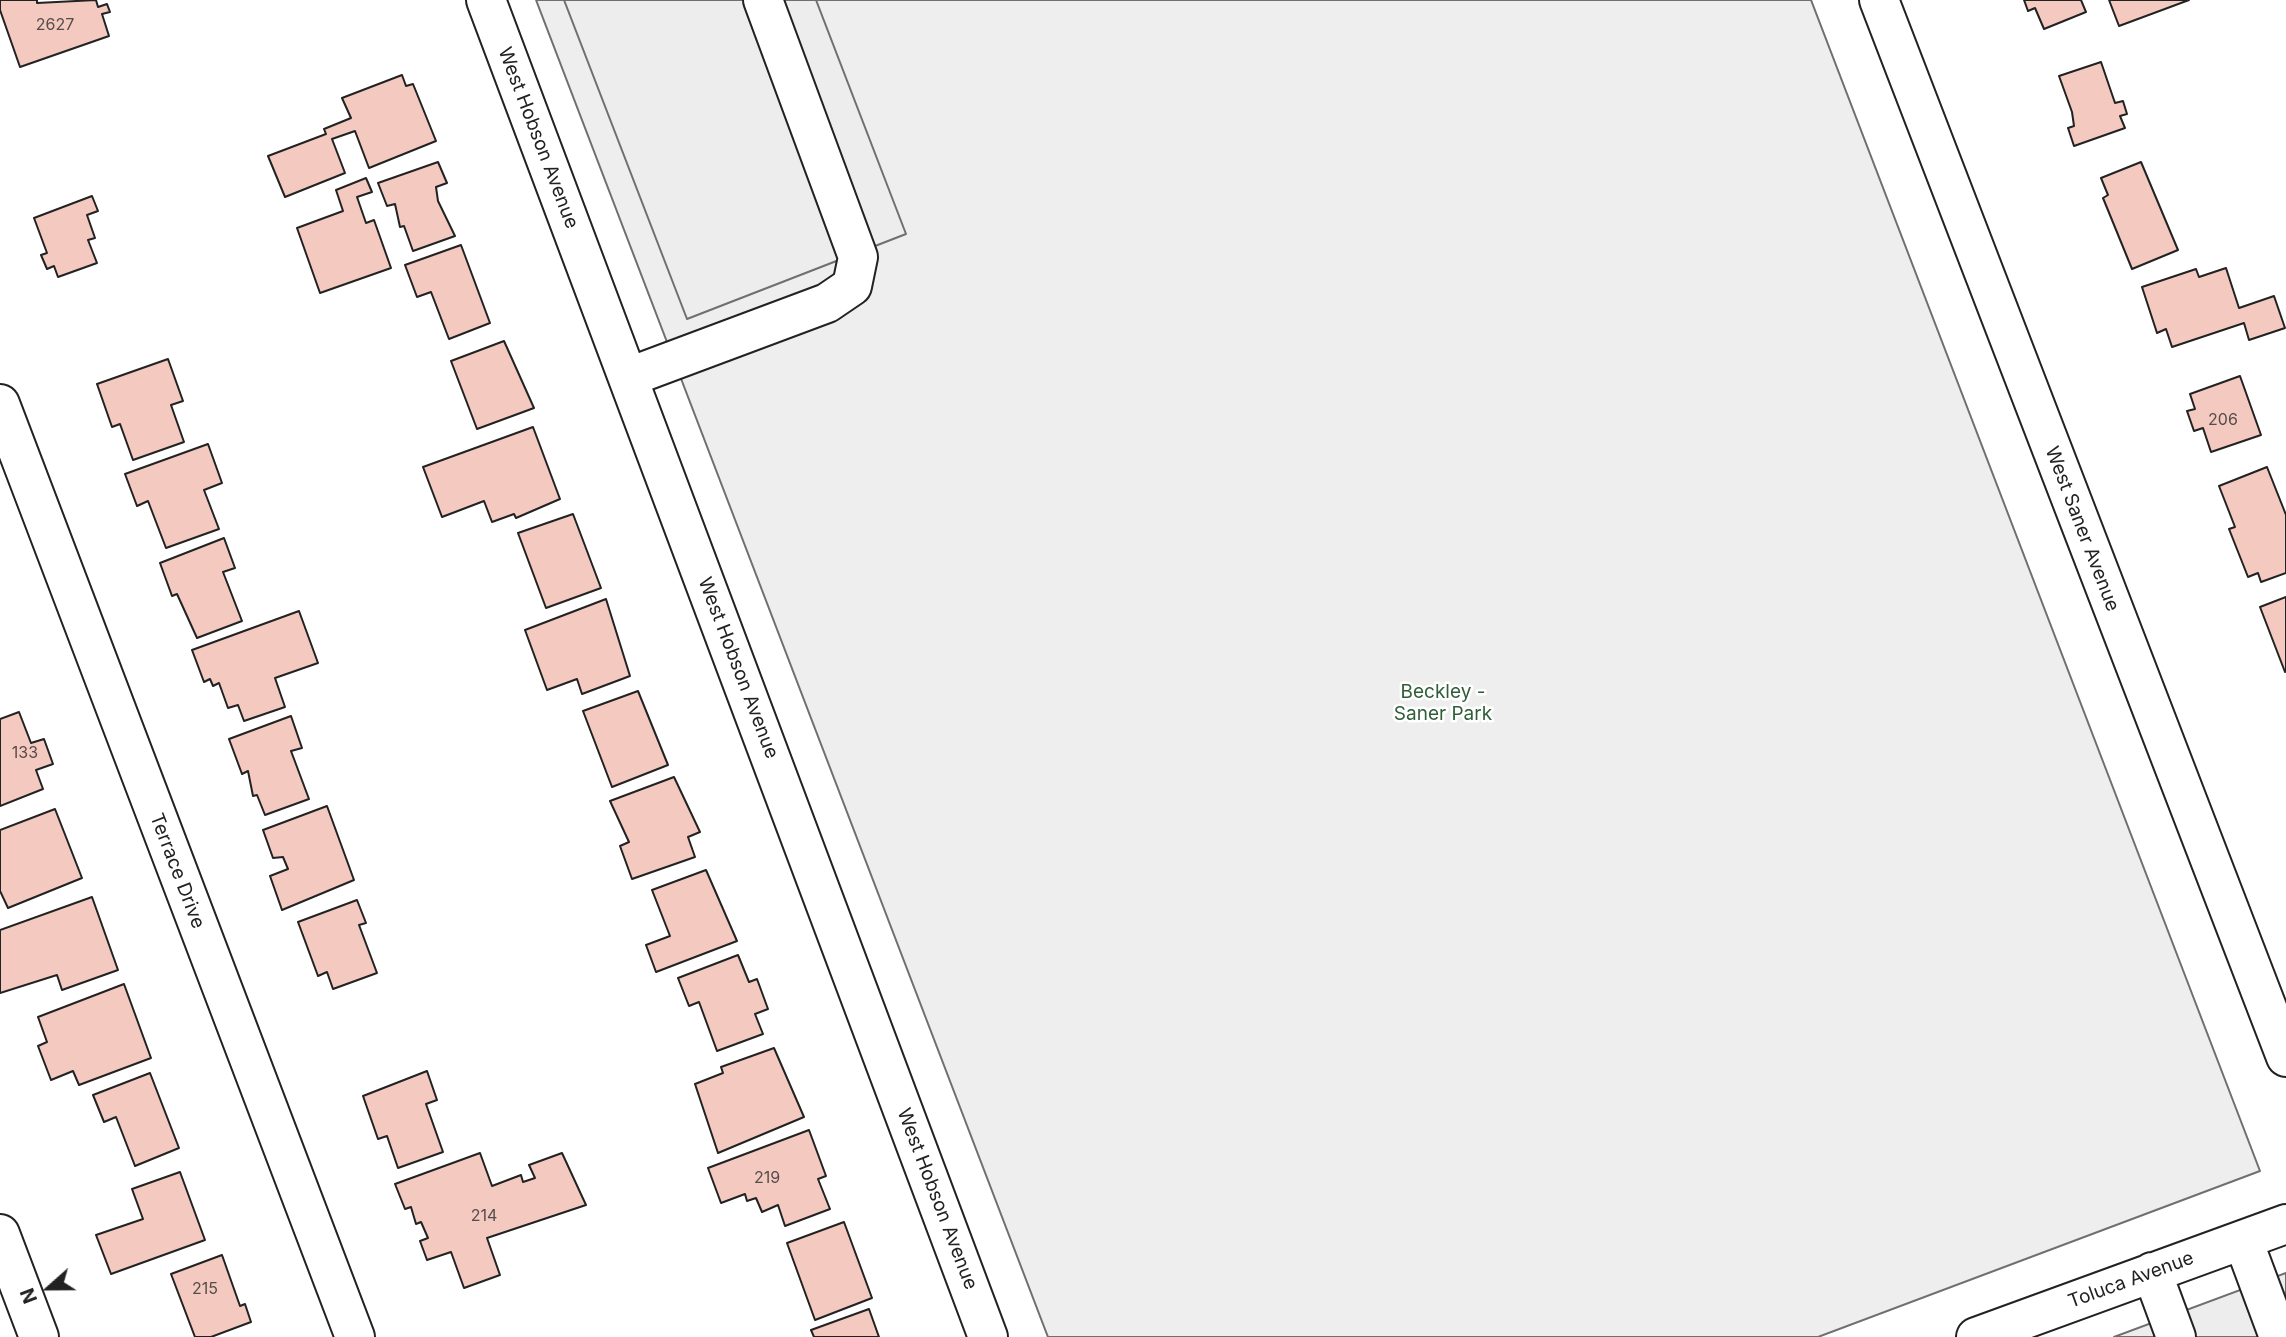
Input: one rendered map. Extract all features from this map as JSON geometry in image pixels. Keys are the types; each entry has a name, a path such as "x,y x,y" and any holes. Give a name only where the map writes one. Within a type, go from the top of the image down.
{"street":[{"name":"West Hobson Avenue","path":"486,0 988,1337"},
{"path":"629,377 827,303 852,286 858,257 763,0"},
{"name":"West Saner Avenue","path":"1879,0 2286,1057"},
{"name":"Terrace Drive","path":"0,404 355,1337"},
{"name":"Toluca Avenue","path":"1976,1337 2059,1322 2152,1272 2286,1224"},
{"path":"0,1234 39,1337"},
{"path":"2243,1240 2279,1337"},
{"path":"2152,1272 2176,1337"}],"green space":[{"name":"Beckley - Saner Park","path":"536,0 1811,0 2260,1171 1818,1337 1048,1337"}],"shaded area":[{"path":"564,0 816,0 906,234 687,319"},
{"path":"2286,1273 2286,1337 2114,1337"}],"building":[{"path":"0,0 37,0 37,3 96,0 98,7 107,4 110,12 102,14 109,36 20,67 0,10"},
{"path":"2024,0 2081,0 2086,12 2044,29 2035,8 2028,11"},
{"path":"2109,0 2189,0 2119,26"},
{"path":"2101,62 2115,103 2123,101 2127,114 2120,116 2125,128 2074,146 2068,128 2074,126 2072,112 2059,76"},
{"path":"402,75 406,86 413,84 436,141 369,168 355,131 332,139 345,173 285,197 268,156 326,134 324,129 351,118 342,98"},
{"path":"438,162 447,183 436,187 438,201 455,236 413,251 404,226 400,227 395,204 387,206 378,183"},
{"path":"2141,162 2178,250 2132,269 2103,198 2108,195 2101,178"},
{"path":"366,178 372,192 357,197 366,223 374,220 391,268 320,293 297,228 343,211 336,190"},
{"path":"92,196 98,211 87,215 95,238 88,240 97,263 58,277 54,266 47,269 41,255 47,253 34,218"},
{"path":"461,245 490,323 449,339 431,292 417,297 405,265"},
{"path":"2226,268 2239,308 2274,296 2285,328 2249,340 2244,323 2172,347 2166,329 2157,333 2142,287 2196,269 2199,277"},
{"path":"504,341 534,408 477,429 451,361"},
{"path":"168,359 183,401 171,405 184,442 133,460 120,424 112,427 97,384"},
{"path":"2240,376 2261,435 2211,452 2203,428 2194,431 2187,411 2195,409 2190,394"},
{"path":"533,427 560,499 516,518 514,514 492,522 484,501 442,517 423,467"},
{"path":"208,444 222,483 204,490 219,529 166,548 148,501 137,506 125,474"},
{"path":"2267,467 2286,515 2286,573 2261,582 2258,573 2248,577 2229,529 2235,527 2219,486"},
{"path":"573,514 601,588 546,608 518,533"},
{"path":"224,538 235,568 223,572 242,621 197,638 177,594 172,596 160,563"},
{"path":"2286,597 2286,671 2285,672 2260,607"},
{"path":"606,599 630,676 582,694 577,679 547,690 525,630"},
{"path":"299,611 318,663 275,678 285,707 244,721 238,705 228,708 219,683 213,686 210,679 204,682 192,650"},
{"path":"638,691 668,765 612,787 583,711"},
{"path":"19,712 31,743 44,739 53,764 36,770 43,789 0,806 0,719"},
{"path":"291,716 302,748 291,751 309,799 265,815 257,795 253,796 248,771 242,774 229,739"},
{"path":"674,777 700,832 688,837 695,857 632,879 620,846 629,842 610,801"},
{"path":"327,806 354,880 282,910 270,876 288,869 283,857 273,858 263,830"},
{"path":"55,809 82,878 8,908 0,891 0,830"},
{"path":"706,870 737,941 656,972 646,945 670,936 652,890"},
{"path":"92,897 118,970 62,990 57,975 0,993 0,930"},
{"path":"357,900 366,923 359,925 377,973 333,989 327,972 318,976 298,922"},
{"path":"738,955 749,982 757,979 768,1009 755,1014 763,1034 717,1051 699,1002 689,1006 678,978"},
{"path":"124,984 151,1058 79,1085 73,1071 51,1080 38,1046 47,1042 38,1017"},
{"path":"774,1048 804,1117 718,1153 695,1084 723,1073 721,1067"},
{"path":"427,1071 437,1100 426,1104 443,1152 398,1168 387,1136 378,1139 363,1096"},
{"path":"150,1073 179,1148 135,1166 116,1117 104,1122 93,1095"},
{"path":"809,1130 826,1176 818,1179 830,1209 785,1226 778,1205 762,1212 756,1198 747,1201 745,1194 721,1203 708,1168"},
{"path":"480,1153 492,1186 521,1175 523,1182 535,1178 529,1165 562,1153 586,1205 487,1238 500,1275 464,1288 451,1252 427,1260 420,1241 428,1238 421,1222 416,1224 411,1207 405,1209 395,1184"},
{"path":"180,1172 205,1240 111,1274 96,1235 143,1219 132,1189"},
{"path":"844,1222 872,1298 815,1320 787,1243"},
{"path":"222,1255 240,1306 245,1304 251,1322 211,1337 195,1337 171,1274"},
{"path":"869,1309 879,1337 814,1337 811,1330"}]}
